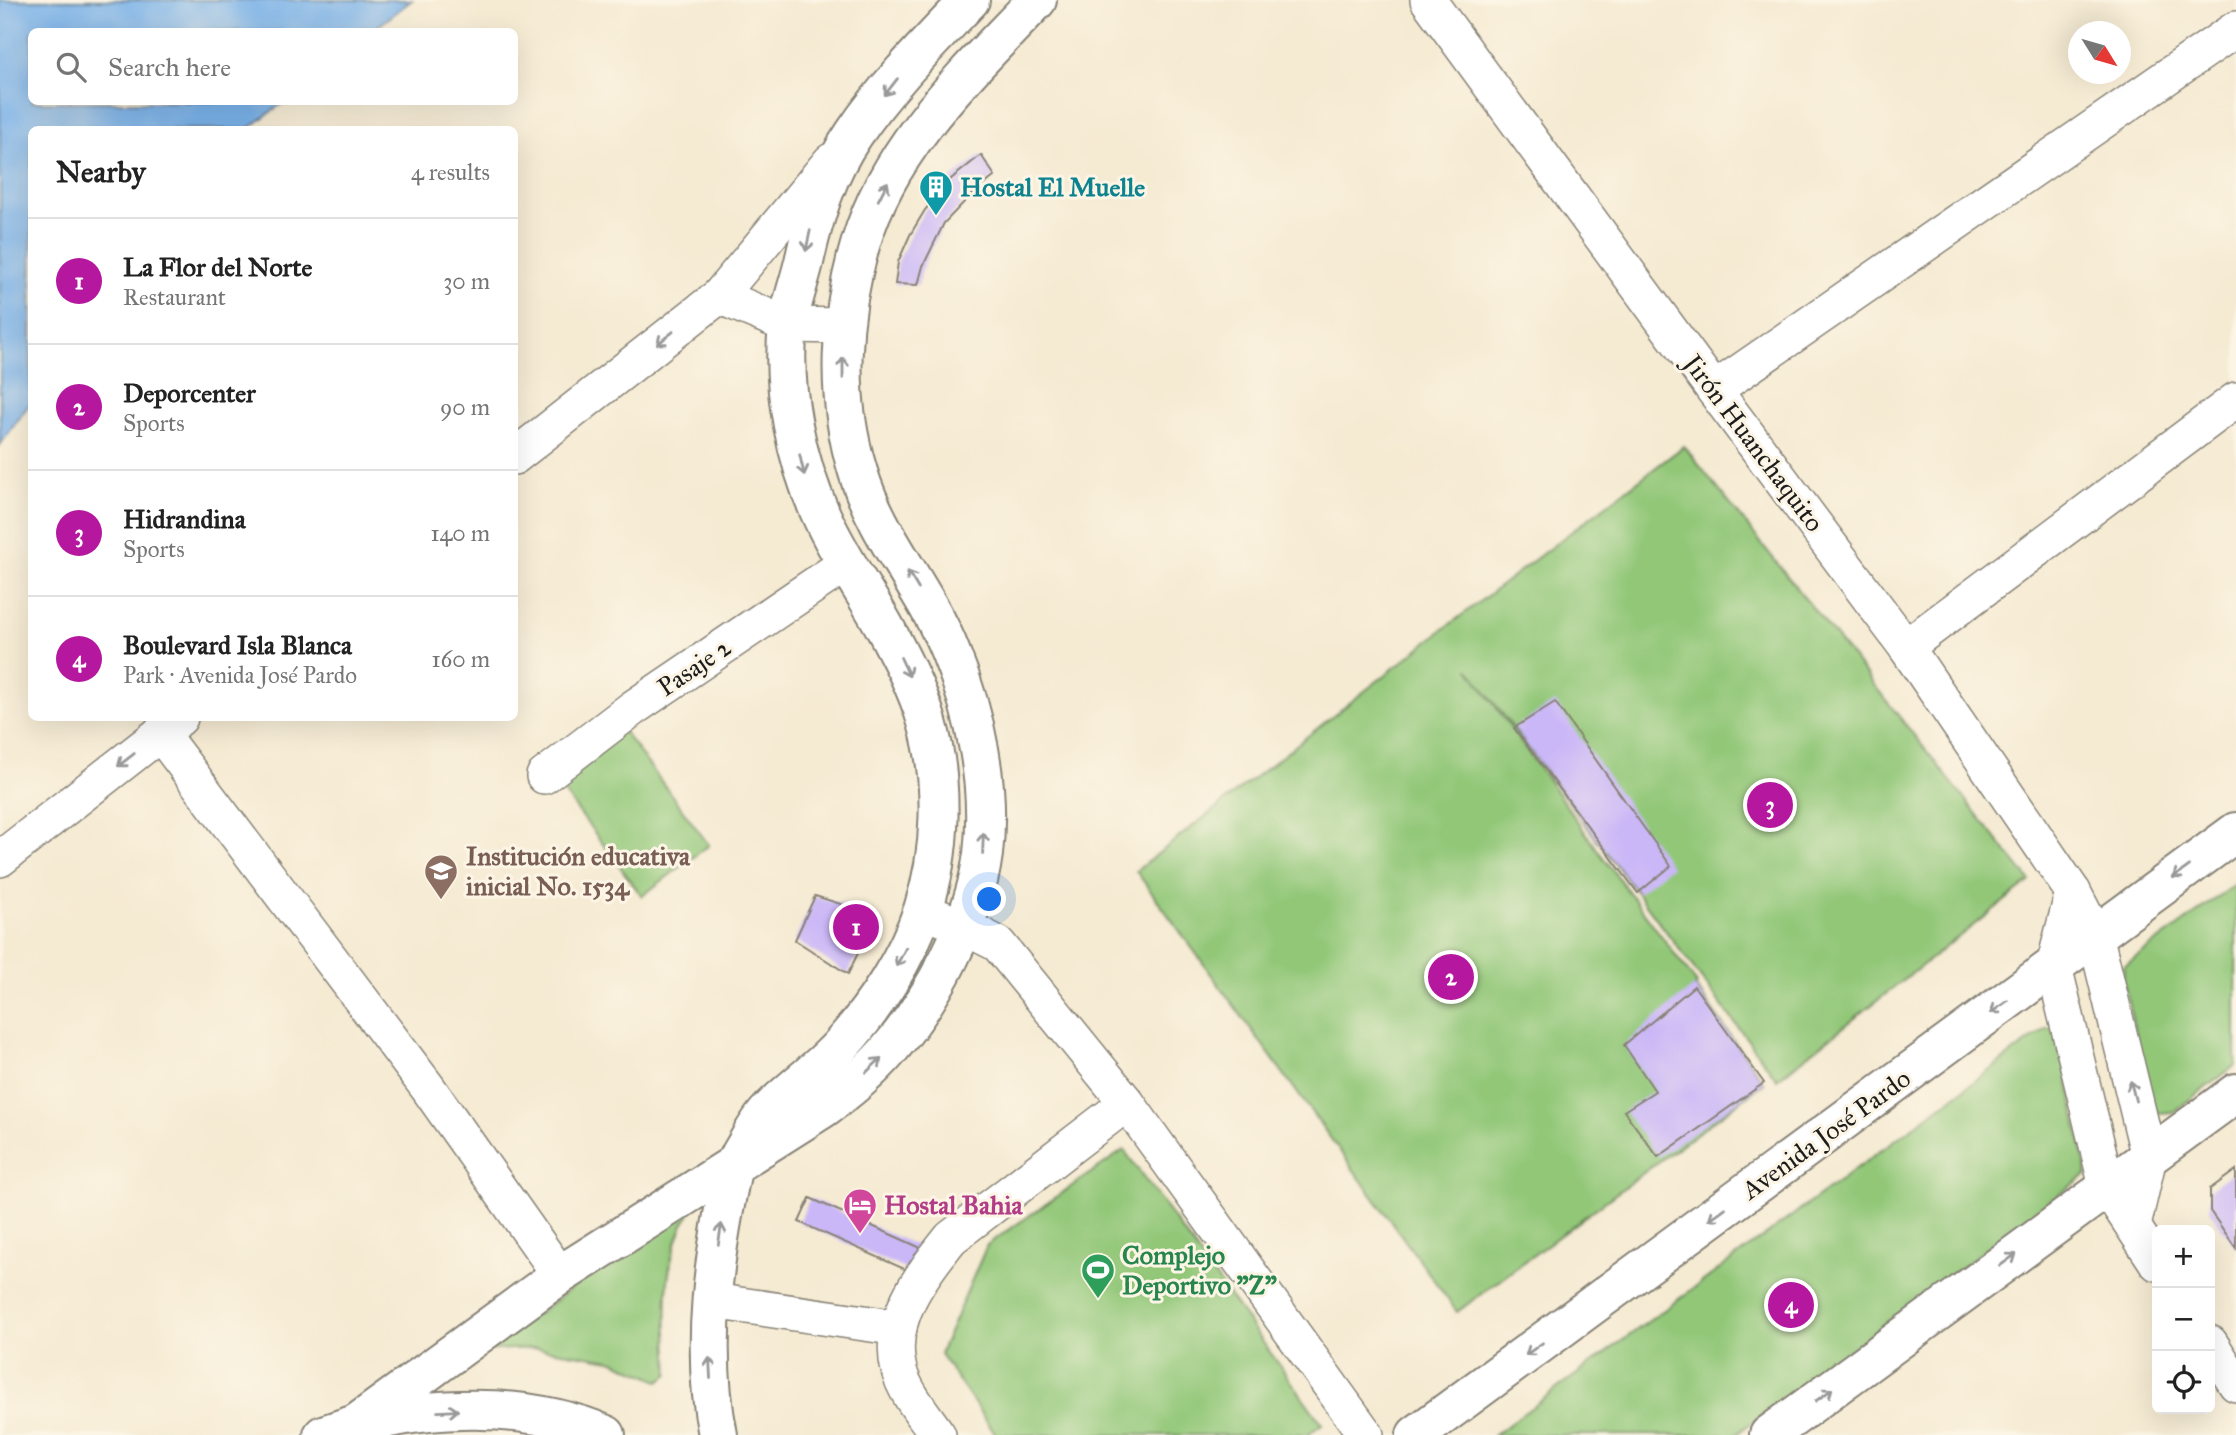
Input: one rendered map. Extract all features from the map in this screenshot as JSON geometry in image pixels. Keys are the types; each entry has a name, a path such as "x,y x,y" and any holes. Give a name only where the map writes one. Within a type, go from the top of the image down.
{"main road":[{"path":"718,1435 712,1407 709,1341 719,1235 733,1165 768,1112 804,1082 841,1045 872,1006 902,957 923,911 933,865 938,816 936,766 927,721 906,669 823,520 805,477 792,422 787,365 788,325 811,228 828,179 854,134 911,61 970,0"},
{"path":"343,1432 560,1275 839,1097 888,1051 944,969 975,894 983,854 984,809 980,756 969,702 950,648 881,526 858,474 845,419 842,370 844,326 861,240 898,162 924,124 1037,0"},
{"path":"928,43 965,77"},
{"name":"Avenida José Pardo","path":"1416,1435 2236,832"},
{"path":"1769,1435 2236,1094"},
{"path":"343,1432 419,1413 481,1409 543,1416 606,1435"}],"street":[{"name":"Jirón Huanchaquito","path":"1428,0 1906,647 2073,892 2095,934 2149,1157"},
{"path":"1714,390 2236,29"},
{"path":"518,454 719,296 854,134"},
{"path":"719,296 788,325 844,326"},
{"path":"1906,647 2236,400"},
{"name":"Pasaje 2","path":"544,776 633,708 847,563"},
{"path":"0,859 170,725 560,1275"},
{"path":"2073,892 2054,967 2107,1187 2152,1255"},
{"path":"923,911 998,944 1127,1103 1366,1435"},
{"path":"938,1435 910,1394 899,1370 897,1336 909,1297 951,1238 1127,1103"},
{"path":"2133,1226 2149,1157"},
{"path":"712,1301 899,1328"},
{"path":"2215,1351 2236,1384"}],"green space":[{"path":"1684,446 2030,881 1777,1079 1468,668 1697,984 1695,986 1764,1083 1457,1312 1136,871 1441,631"},
{"path":"618,724 709,845 642,896 551,775"},
{"path":"2236,884 2236,1065 2173,1112 2159,1113 2152,1108 2123,979 2124,966"},
{"path":"2047,1028 2059,1032 2087,1174 1735,1435 1494,1435"},
{"name":"Complejo Deportivo \"Z\"","path":"1124,1150 1322,1424 1307,1435 996,1435 940,1354 987,1245"},
{"path":"693,1196 696,1203 681,1228 670,1267 667,1302 669,1374 659,1381 611,1360 537,1348 490,1350"}],"water":[{"path":"0,0 412,0 376,28 28,28 28,105 280,105 252,126 28,126 28,406 0,445"}],"building":[{"name":"Hostal El Muelle","path":"981,155 995,176 969,197 944,223 923,266 918,285 895,284 898,262 925,210 951,179"},
{"path":"1555,702 1671,866 1638,893 1514,728"},
{"path":"815,896 876,915 848,974 795,940"},
{"path":"1694,986 1764,1083 1658,1157 1624,1111 1655,1091 1624,1045"},
{"path":"2236,1170 2236,1248 2210,1211 2210,1189"},
{"name":"Hostal Bahia","path":"810,1198 921,1248 911,1272 799,1222"}],"place":[{"name":"Hostal El Muelle","path":"936,217"},
{"name":"Hidrandina","path":"1770,805"},
{"name":"Institución educativa inicial No. 1534","path":"441,901"},
{"name":"La Flor del Norte","path":"856,927"},
{"name":"Deporcenter","path":"1451,977"},
{"name":"Hostal Bahia","path":"860,1235"},
{"name":"Complejo Deportivo \"Z\"","path":"1098,1300"},
{"name":"Boulevard Isla Blanca","path":"1791,1305"}]}
